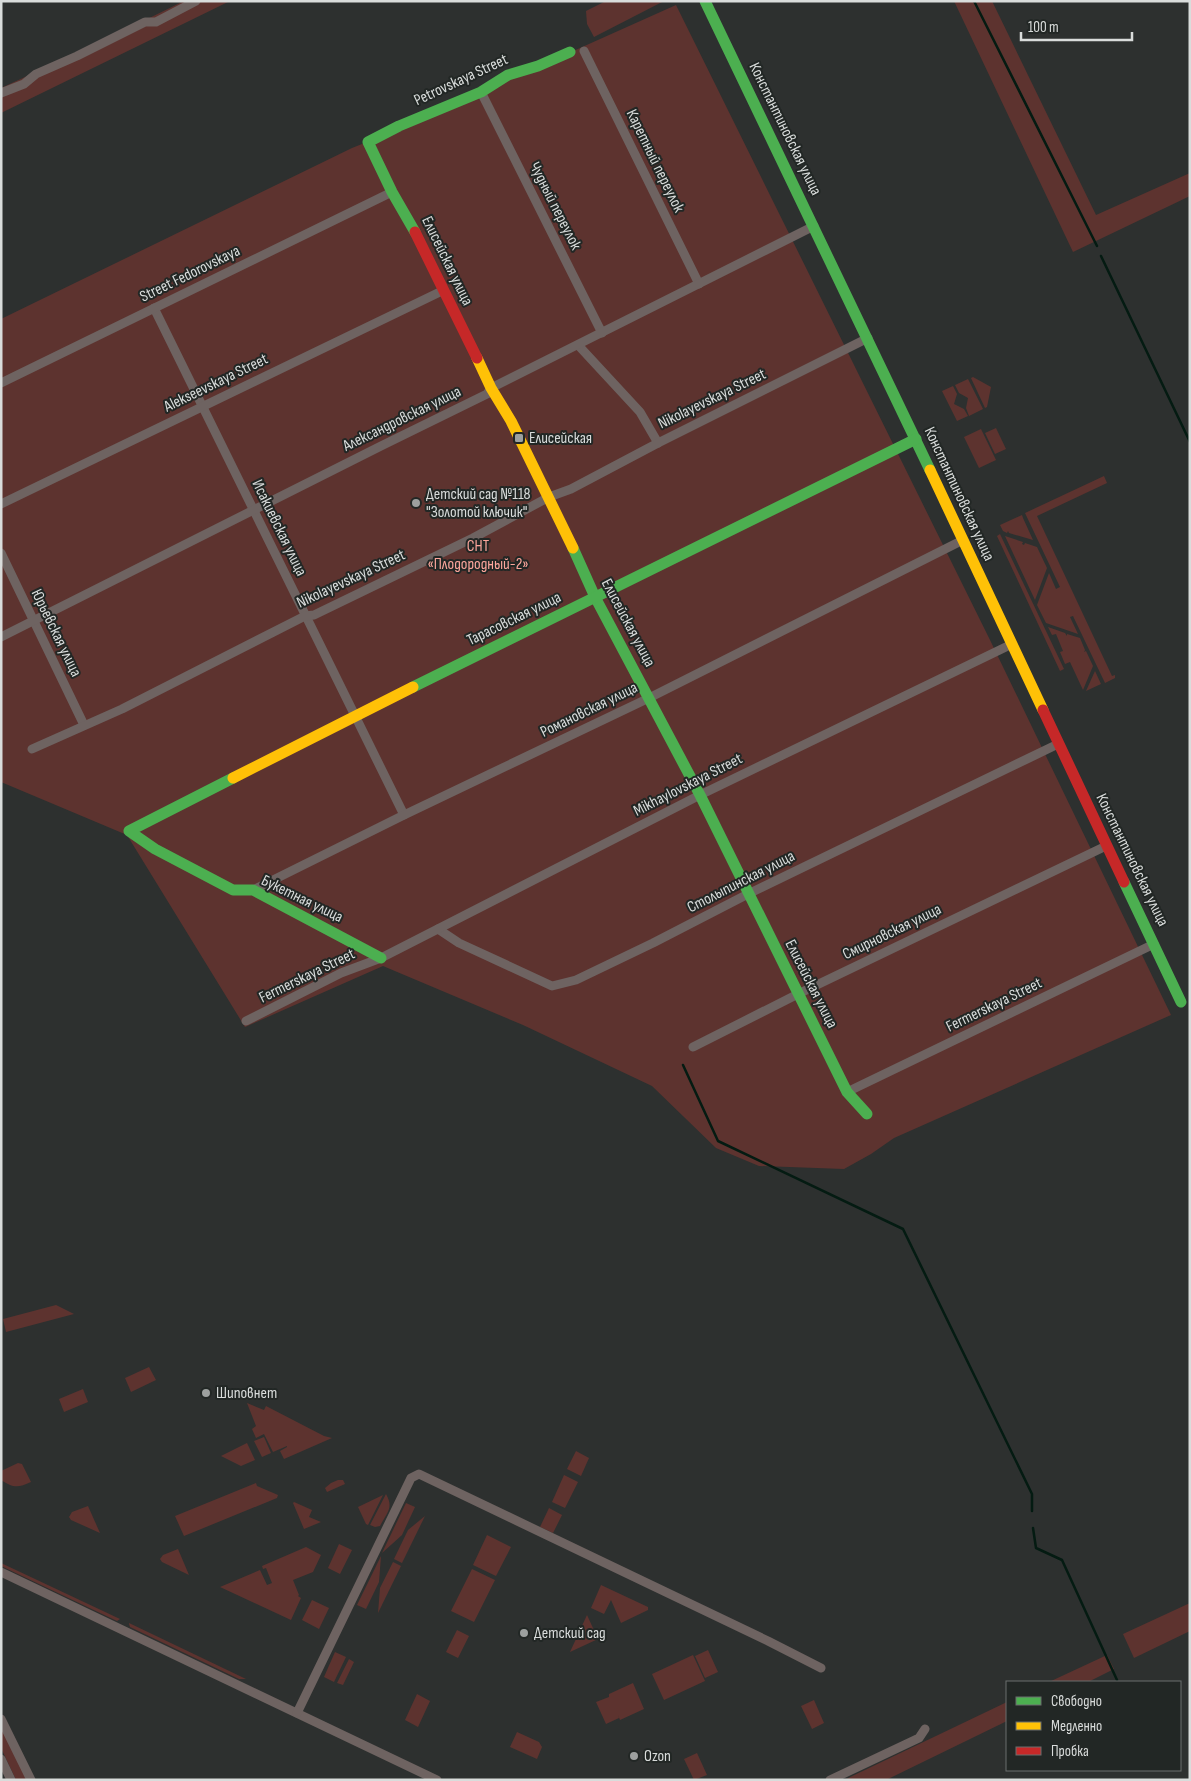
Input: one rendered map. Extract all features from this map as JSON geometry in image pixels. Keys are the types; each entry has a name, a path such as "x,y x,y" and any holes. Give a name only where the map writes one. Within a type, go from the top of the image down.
{"street":[{"path":"1,93 24,84 36,74 145,22 156,22 196,1"},
{"name":"Константиновская улица","path":"705,1 868,338 1181,1002"},
{"name":"Каретный переулок","path":"584,51 698,284"},
{"name":"Petrovskaya Street","path":"368,142 399,126 481,92 508,75 538,66 570,52"},
{"name":"Чудный переулок","path":"481,92 602,333"},
{"name":"Елисейская улица","path":"368,142 392,192 411,224 491,388 511,421 549,497 595,597 700,795 847,1092 867,1114"},
{"name":"Street Fedorovskaya","path":"1,383 392,192"},
{"name":"Александровская улица","path":"1,637 487,394 491,388 814,226"},
{"name":"Alekseevskaya Street","path":"1,504 444,290"},
{"name":"Исакиевская улица","path":"154,308 404,815"},
{"name":"Nikolayevskaya Street","path":"32,749 122,709 305,616 314,615 464,542 549,497 570,489 658,442 868,338"},
{"path":"578,345 640,412 658,442"},
{"name":"Тарасовская улица","path":"129,831 354,716 916,439"},
{"name":"Романовская улица","path":"253,890 404,815 649,698 963,540"},
{"name":"Юрьевская улица","path":"1,553 84,725"},
{"name":"Mikhaylovskaya Street","path":"381,958 700,795 1012,644"},
{"name":"Столыпинская улица","path":"438,929 459,942 552,986 576,980 653,944 748,894 1058,744"},
{"name":"Букетная улица","path":"129,831 155,849 232,890 253,890 381,958"},
{"name":"Смирновская улица","path":"692,1047 1106,846"},
{"name":"Fermerskaya Street","path":"847,1092 1154,944"},
{"name":"Fermerskaya Street","path":"246,1022 341,973 381,958"},
{"path":"297,1713 411,1478 419,1474 821,1668"},
{"path":"1,1572 437,1780"},
{"path":"1,1719 30,1780"},
{"path":"830,1780 919,1738 925,1730"},
{"path":"1,1759 11,1780"}],"green space":[{"path":"184,1 230,1 1,113 1,88"},
{"path":"606,1 664,1 594,37 587,24 586,11"},
{"path":"954,1 992,1 1096,215 1190,173 1190,196 1073,252"},
{"name":"СНТ «Плодородный-2»","path":"676,5 990,640 1171,1015 894,1138 844,1169 759,1166 716,1148 652,1086 523,1025 383,966 245,1027 127,835 1,782 1,319 352,148 397,130"},
{"path":"973,377 991,387 987,407 985,408 971,378"},
{"path":"968,379 983,409 969,416 966,408 968,398 959,393 955,385"},
{"path":"953,386 957,394 954,404 964,409 968,416 957,421 942,391"},
{"path":"996,428 1006,449 995,454 985,433"},
{"path":"981,429 996,460 979,468 964,437"},
{"path":"1104,476 1107,483 1037,516 1112,676 1115,675 1115,678 1105,683 1073,616 1070,617 1078,634 1046,623 1037,605 1049,573 1056,589 1060,587 1025,513"},
{"path":"1022,515 1033,540 1009,533 1008,531 1007,533 1003,531 1000,525"},
{"path":"1000,534 1064,669 1060,671 997,536"},
{"path":"1005,536 1023,542 1022,544 1024,545 1025,543 1037,547 1047,568 1035,600"},
{"path":"1048,627 1065,633 1067,636 1067,634 1080,638 1085,650 1084,652 1086,651 1093,666 1083,690 1070,662 1065,664 1060,652 1063,651 1056,634 1052,635"},
{"path":"1095,671 1101,684 1086,691"},
{"path":"56,1305 74,1314 6,1332 3,1319"},
{"path":"149,1367 156,1380 131,1392 125,1378"},
{"path":"83,1389 88,1402 64,1412 59,1399"},
{"path":"247,1403 264,1410 266,1406 324,1436 332,1438 284,1459 280,1451 287,1446 273,1452 264,1434 256,1438 252,1429 256,1426"},
{"path":"264,1437 271,1453 262,1457 254,1441"},
{"path":"247,1443 255,1460 241,1466 221,1456"},
{"path":"576,1451 589,1458 581,1476 567,1469"},
{"path":"18,1463 22,1464 31,1482 16,1486 9,1485 1,1480 1,1471"},
{"path":"564,1475 578,1482 565,1508 552,1502"},
{"path":"338,1480 343,1480 345,1484 327,1492 325,1488"},
{"path":"256,1483 257,1486 278,1495 277,1498 184,1536 175,1516"},
{"path":"386,1494 389,1503 387,1513 380,1526 370,1525"},
{"path":"383,1495 368,1525 366,1524 358,1507"},
{"path":"294,1502 312,1510 309,1517 321,1522 304,1529"},
{"path":"406,1503 415,1507 402,1535 382,1553"},
{"path":"88,1506 100,1533 71,1520 69,1517 72,1512"},
{"path":"549,1508 562,1515 553,1533 540,1527"},
{"path":"425,1516 402,1563 394,1559 408,1530"},
{"path":"487,1535 511,1547 496,1576 473,1565"},
{"path":"339,1544 352,1550 340,1574 328,1568"},
{"path":"306,1547 321,1555 313,1572 293,1580 298,1596 301,1598 291,1620 220,1587 260,1570 267,1585 272,1583 266,1568 263,1569 262,1566"},
{"path":"178,1549 189,1575 162,1562 160,1559 163,1555"},
{"path":"381,1556 379,1582 366,1609 357,1605"},
{"path":"393,1562 401,1566 378,1613 380,1588"},
{"path":"1,1563 120,1619 117,1621 1,1566"},
{"path":"472,1569 495,1580 474,1622 451,1611"},
{"path":"601,1585 648,1607 648,1610 621,1623 611,1600 604,1614 591,1608"},
{"path":"312,1600 329,1608 319,1629 302,1620"},
{"path":"1190,1603 1190,1631 1134,1658 1123,1634"},
{"path":"587,1615 598,1639 570,1652"},
{"path":"129,1623 246,1679 239,1679 130,1627"},
{"path":"457,1630 469,1636 458,1658 446,1652"},
{"path":"708,1650 718,1672 705,1678 695,1656"},
{"path":"335,1652 346,1657 334,1682 324,1677"},
{"path":"693,1655 705,1681 664,1700 652,1674"},
{"path":"1107,1655 1114,1669 1090,1681 1051,1681"},
{"path":"349,1659 354,1662 343,1685 337,1683"},
{"path":"633,1683 644,1709 620,1720 618,1715 619,1718 606,1724 596,1702"},
{"path":"417,1694 430,1701 418,1727 405,1720"},
{"path":"814,1700 824,1723 812,1729 801,1706"},
{"path":"1006,1702 1006,1721 886,1780 844,1780"},
{"path":"1,1724 28,1780 16,1780 1,1748"},
{"path":"517,1732 539,1742 542,1747 537,1759 510,1747"},
{"path":"697,1753 707,1775 694,1780 684,1759"}],"waterway":[{"path":"974,1 1097,246"},
{"path":"1101,256 1190,442"},
{"path":"683,1065 718,1141 903,1229 1032,1494 1032,1511"},
{"path":"1033,1528 1036,1548 1062,1560 1117,1680"}],"traffic: fast":[{"path":"705,1 930,470"},
{"path":"415,232 392,192 368,142 399,126 481,92 508,75 538,66 570,52"},
{"path":"413,687 916,439"},
{"path":"573,548 595,597 700,795 847,1092 867,1114"},
{"path":"233,778 129,831 155,849 233,890 253,890 381,958"},
{"path":"1124,882 1181,1002"}],"traffic: slow":[{"path":"477,358 491,388 511,421 573,548"},
{"path":"930,470 1043,710"},
{"path":"233,778 413,687"}],"traffic: jam":[{"path":"415,232 477,358"},
{"path":"1043,710 1124,882"}],"place":[{"name":"Елисейская","path":"519,438"},
{"name":"Детский сад №118 \"Золотой ключик\"","path":"416,503"},
{"name":"Шиповнет","path":"206,1393"},
{"name":"Детский сад","path":"524,1633"},
{"name":"Ozon","path":"634,1756"}]}
